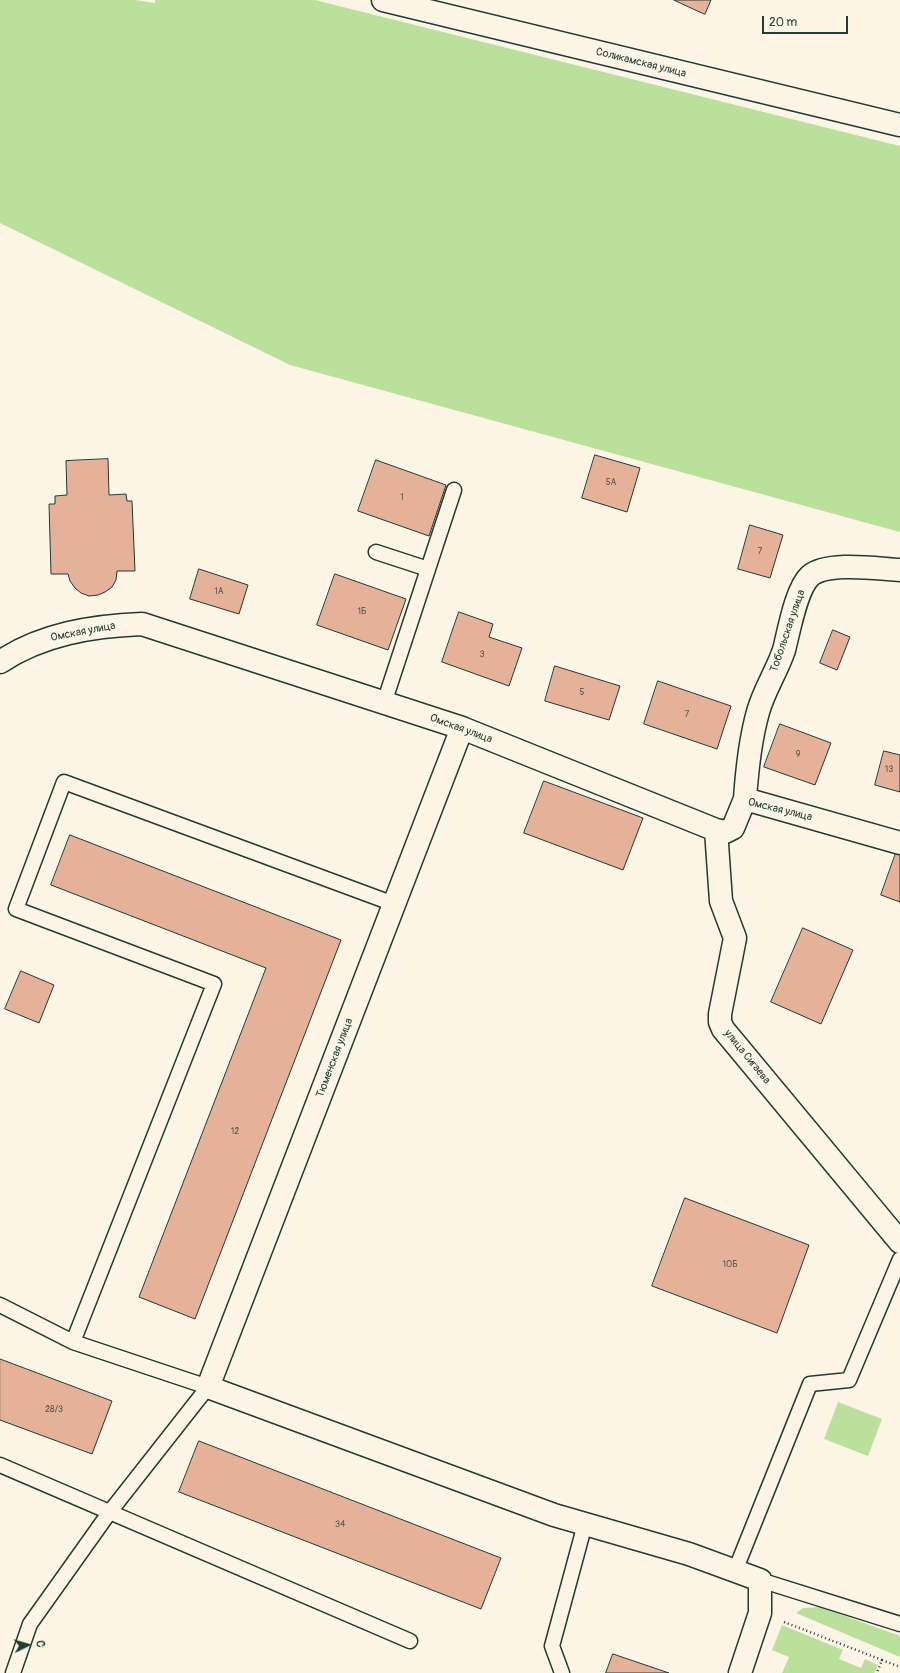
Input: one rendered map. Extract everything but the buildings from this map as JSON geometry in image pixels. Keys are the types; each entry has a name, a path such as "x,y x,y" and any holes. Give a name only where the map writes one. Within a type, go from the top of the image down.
{"street":[{"name":"Соликамская улица","path":"383,0 900,125"},
{"name":"Тобольская улица","path":"745,799 748,766 758,712 783,652 801,589 810,576 823,569 847,566 900,570"},
{"name":"Омская улица","path":"0,662 17,651 58,635 106,626 142,624 462,728 716,830 725,832 733,828 745,799 900,843"},
{"name":"Тюменская улица","path":"208,1387 462,728"},
{"name":"улица Сигаева","path":"716,830 721,901 735,938 720,1014 720,1022 723,1029 900,1242"},
{"path":"208,1387 554,1515 690,1554 760,1580 760,1613 740,1673"}],"lane":[{"path":"384,703 454,490"},
{"path":"376,552 428,569"},
{"path":"73,1342 214,984 16,909 64,782 394,904"},
{"path":"735,1571 810,1384 849,1380 900,1259"},
{"path":"0,1305 73,1342 208,1387 109,1513 30,1624 13,1673"},
{"path":"0,1465 410,1641"},
{"path":"562,1673 552,1646 585,1524"},
{"path":"760,1580 900,1624"}],"path":[{"path":"760,1613 900,1667"},
{"path":"877,1673 882,1660"}],"green space":[{"path":"0,0 135,0 155,3 155,0 315,0 900,146 900,532 290,365 0,223"},
{"path":"838,1402 882,1419 868,1456 824,1439"},
{"path":"820,1607 900,1636 900,1657 796,1613 803,1608"},
{"path":"782,1625 843,1650 839,1659 861,1668 865,1659 878,1665 874,1673 782,1673 789,1657 772,1650"}]}
